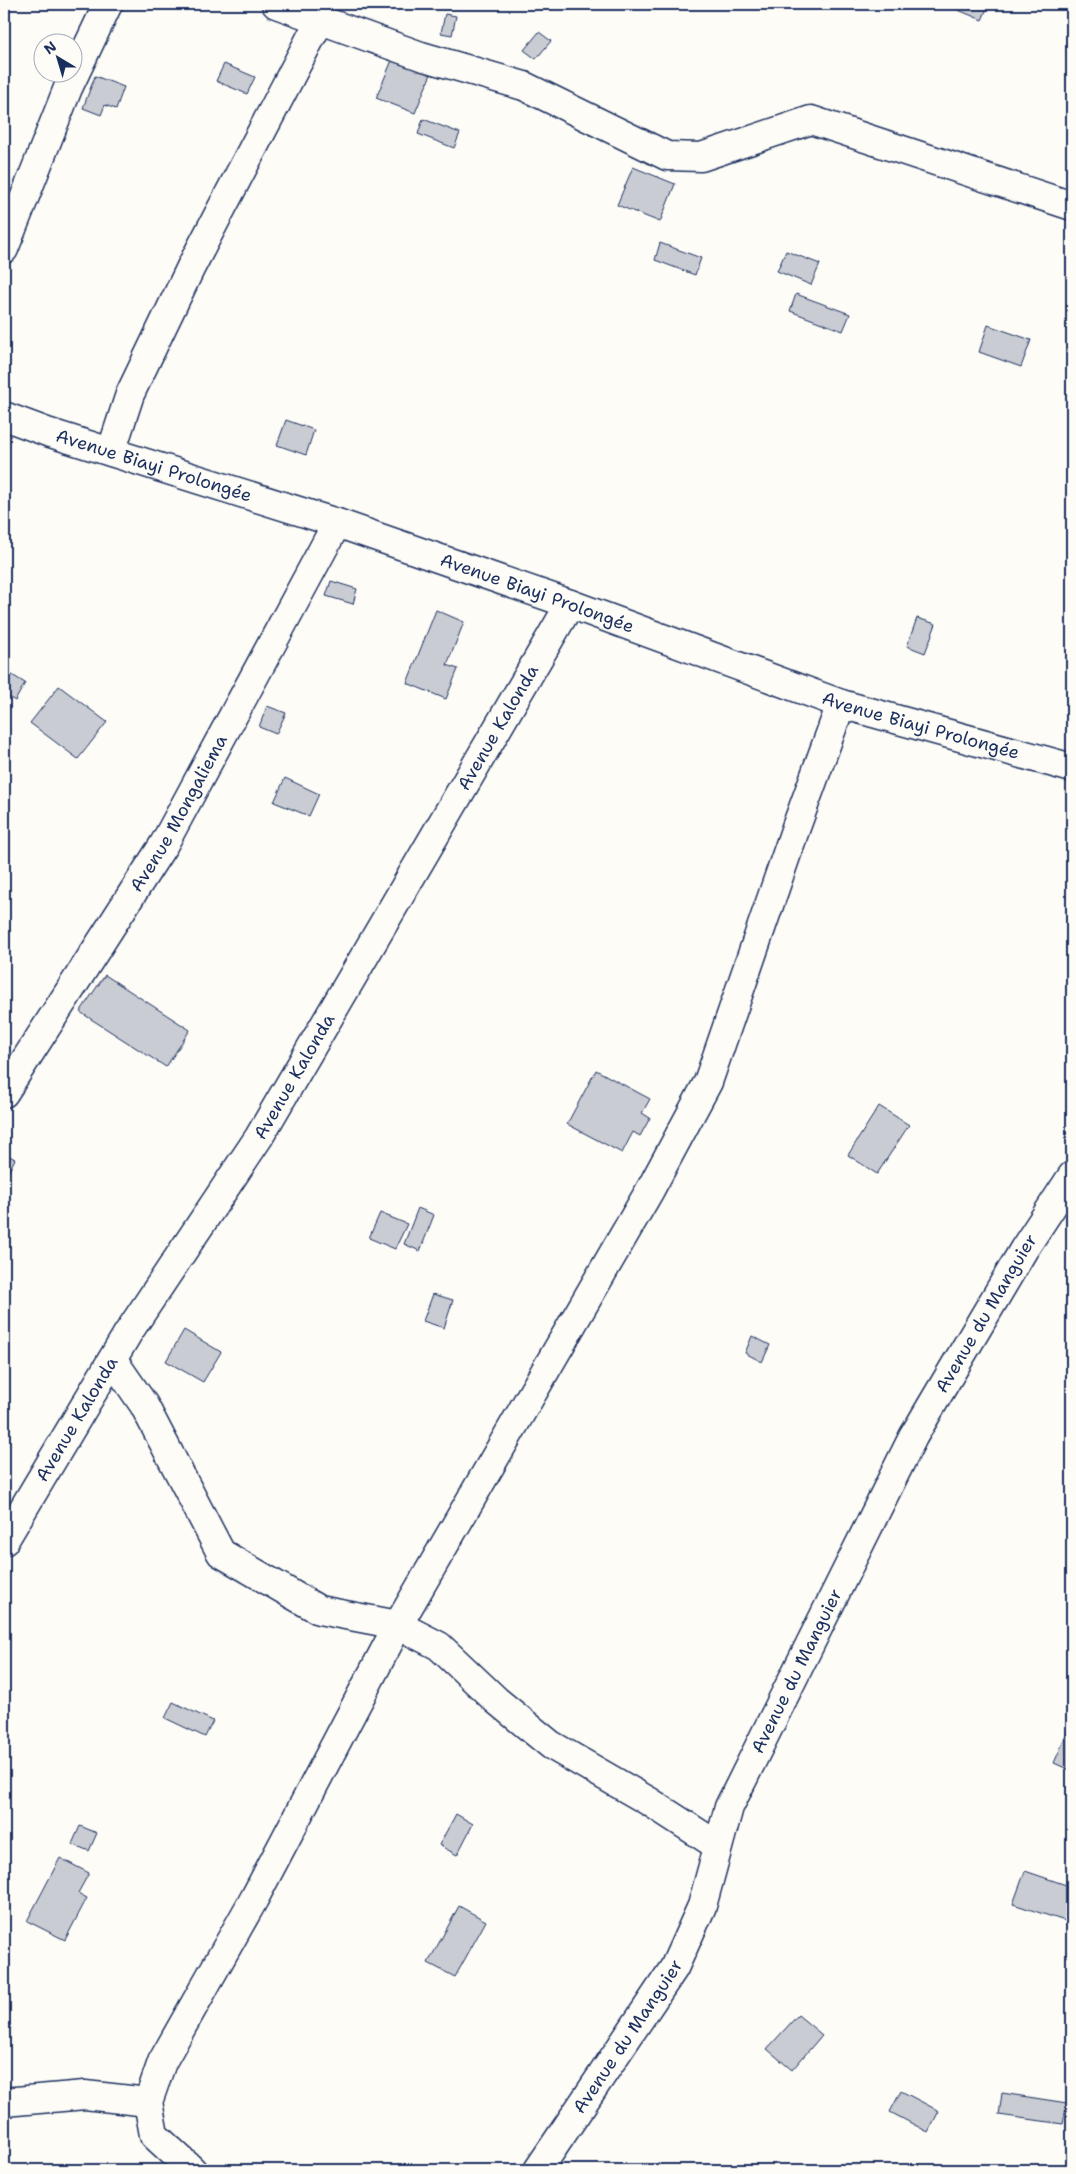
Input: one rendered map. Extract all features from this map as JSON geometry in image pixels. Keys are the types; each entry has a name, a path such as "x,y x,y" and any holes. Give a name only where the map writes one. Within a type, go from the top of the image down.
{"street":[{"path":"4,248 68,88 108,4"},
{"path":"276,4 421,56 524,86 667,156 701,158 811,120 1072,206"},
{"path":"111,452 130,394 191,267 320,20"},
{"name":"Avenue Biayi Prolongée","path":"4,416 111,452 337,523 570,604 841,704 1072,768"},
{"name":"Avenue Mongaliema","path":"4,1092 164,844 337,523"},
{"name":"Avenue Kalonda","path":"4,1541 114,1360 128,1333 259,1137 570,604"},
{"path":"192,2170 154,2134 148,2102 162,2062 254,1899 398,1625 650,1190 708,1082 795,830 841,704"},
{"name":"Avenue du Manguier","path":"538,2170 674,1968 702,1906 729,1807 913,1437 1024,1249 1072,1176"},
{"path":"114,1360 144,1405 221,1553 319,1610 398,1625 439,1646 496,1700 551,1745 650,1802 718,1846"},
{"path":"4,2102 85,2095 148,2102"}],"building":[{"path":"944,4 989,4 982,20"},
{"path":"445,14 456,16 452,35 441,33"},
{"path":"539,32 551,41 536,59 524,50"},
{"path":"393,58 431,74 415,113 376,98"},
{"path":"224,64 255,77 247,94 216,81"},
{"path":"95,76 124,87 116,109 105,105 101,115 83,108"},
{"path":"423,119 460,133 454,148 418,134"},
{"path":"633,167 675,184 660,222 617,205"},
{"path":"660,243 701,258 695,275 655,260"},
{"path":"786,251 820,264 811,285 777,271"},
{"path":"796,294 850,314 843,331 790,311"},
{"path":"988,325 1031,340 1021,367 979,352"},
{"path":"286,420 314,430 306,455 277,445"},
{"path":"331,581 357,589 353,604 326,596"},
{"path":"436,610 464,622 447,665 458,669 446,699 407,683"},
{"path":"917,618 936,624 925,653 907,646"},
{"path":"9,673 25,683 15,701 4,694 4,682"},
{"path":"59,686 107,722 78,759 30,723"},
{"path":"267,706 286,713 276,734 259,727"},
{"path":"285,778 319,794 309,816 274,802"},
{"path":"105,975 190,1030 166,1067 80,1012"},
{"path":"596,1070 650,1099 642,1113 650,1118 640,1136 633,1132 622,1153 567,1124"},
{"path":"879,1106 909,1125 877,1174 848,1155"},
{"path":"4,1153 15,1159 7,1175 4,1174"},
{"path":"418,1208 434,1215 420,1251 404,1244"},
{"path":"380,1213 407,1224 395,1249 369,1238"},
{"path":"433,1294 453,1300 444,1328 423,1321"},
{"path":"184,1330 221,1352 203,1382 166,1361"},
{"path":"752,1336 770,1345 762,1362 745,1353"},
{"path":"173,1702 213,1721 205,1737 165,1718"},
{"path":"1072,1722 1072,1771 1054,1763"},
{"path":"456,1814 473,1824 457,1855 439,1845"},
{"path":"80,1826 97,1833 89,1851 72,1844"},
{"path":"60,1858 89,1873 78,1893 87,1898 65,1940 27,1921"},
{"path":"1025,1871 1072,1887 1072,1908 1068,1922 1013,1904"},
{"path":"459,1906 486,1921 455,1977 428,1963"},
{"path":"798,2015 822,2035 792,2070 767,2049"},
{"path":"901,2091 939,2111 928,2132 890,2112"},
{"path":"1002,2093 1067,2103 1063,2124 999,2115"}]}
